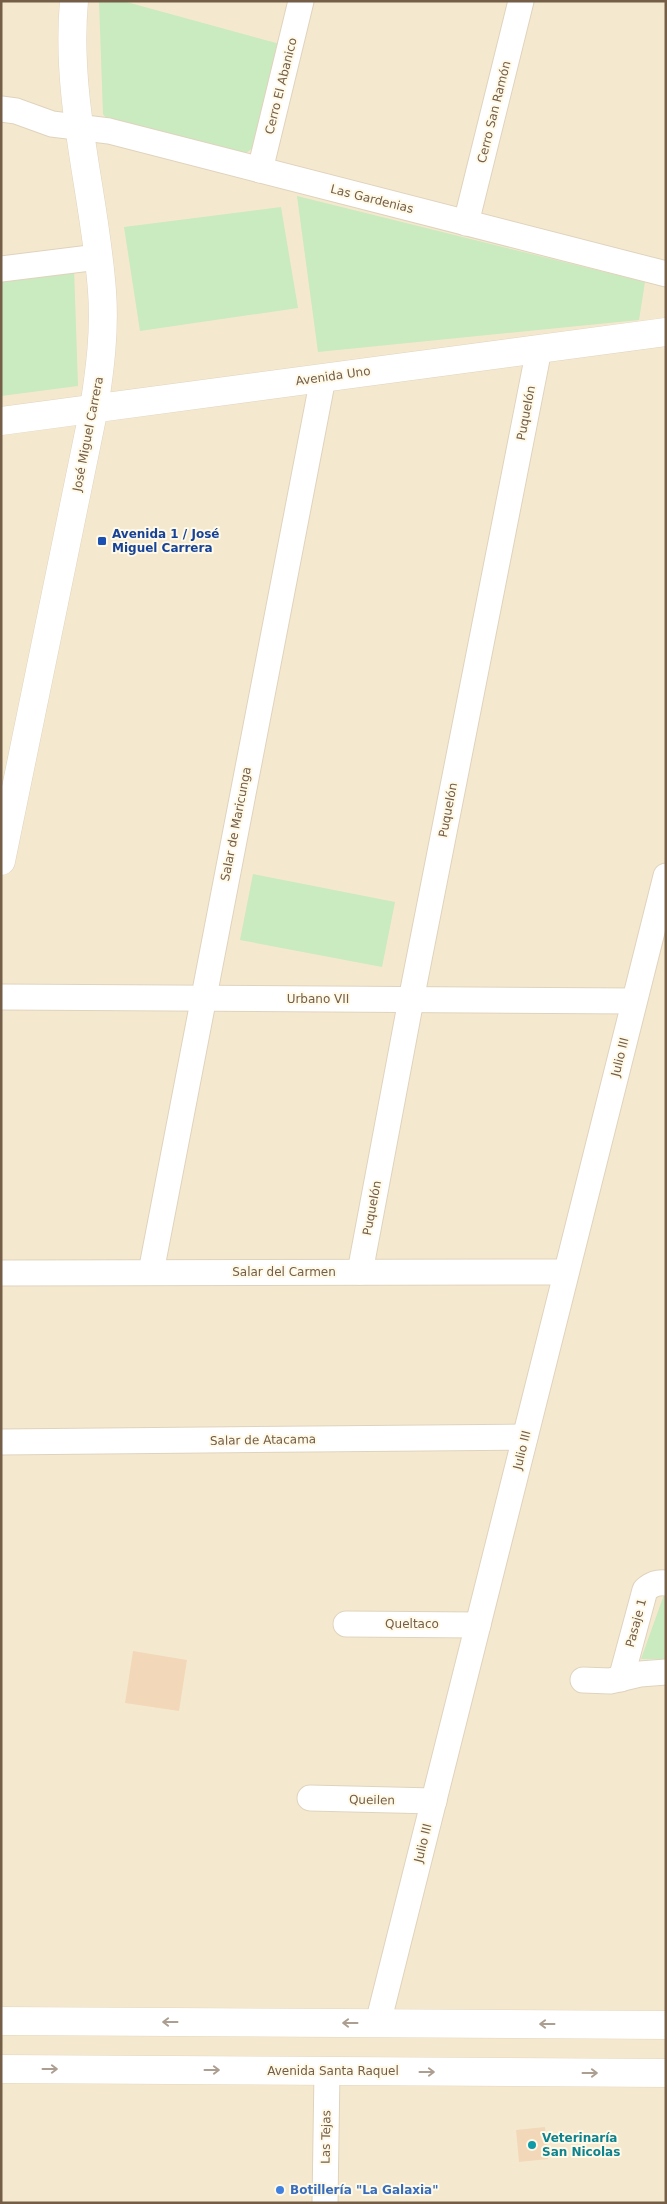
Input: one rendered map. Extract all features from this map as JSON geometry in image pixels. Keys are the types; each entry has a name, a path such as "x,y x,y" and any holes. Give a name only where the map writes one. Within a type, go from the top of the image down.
{"street":[{"name":"José Miguel Carrera","path":"1,861 94,408 101,365 102,291 78,127 72,64 74,1"},
{"name":"Cerro El Abanico","path":"260,170 301,1"},
{"name":"Cerro San Ramón","path":"466,223 521,1"},
{"name":"Las Gardenias","path":"1,109 16,111 46,122 109,131 666,274"},
{"path":"1,269 98,257"},
{"name":"Avenida Uno","path":"1,420 539,349 665,329"},
{"name":"Puquelón","path":"360,1272 411,1000 539,349"},
{"name":"Salar de Maricunga","path":"151,1272 202,998 323,378"},
{"name":"Julio III","path":"378,2023 666,876"},
{"name":"Urbano VII","path":"1,997 634,1001"},
{"name":"Salar del Carmen","path":"1,1273 566,1272"},
{"name":"Salar de Atacama","path":"1,1442 525,1437"},
{"name":"Pasaje 1","path":"622,1678 645,1590 650,1585 658,1582 666,1583"},
{"name":"Queltaco","path":"346,1624 478,1625"},
{"path":"584,1680 622,1678 666,1672"},
{"name":"Queilen","path":"310,1798 434,1801"},
{"path":"1,2021 666,2025"},
{"name":"Avenida Santa Raquel","path":"1,2069 666,2073"},
{"name":"Las Tejas","path":"325,2203 327,2071"}],"shaded area":[{"path":"1,1 666,1 666,2203 1,2203"}],"green space":[{"path":"99,1 123,1 280,44 254,147 245,154 109,122 103,114"},
{"path":"297,196 645,282 639,320 318,352"},
{"path":"281,207 298,308 140,331 124,227"},
{"path":"74,268 78,386 1,396 1,277"},
{"path":"253,874 395,902 382,967 240,940"},
{"path":"665,1592 666,1659 641,1659"}],"building":[{"path":"133,1651 187,1660 179,1711 125,1703"},
{"name":"Veterinaría San Nicolas","path":"545,2127 548,2159 519,2162 516,2130"}],"place":[{"name":"Avenida 1 / José Miguel Carrera","path":"102,541"},
{"name":"Veterinaría San Nicolas","path":"532,2145"},
{"name":"Botillería \"La Galaxia\"","path":"280,2190"}]}
